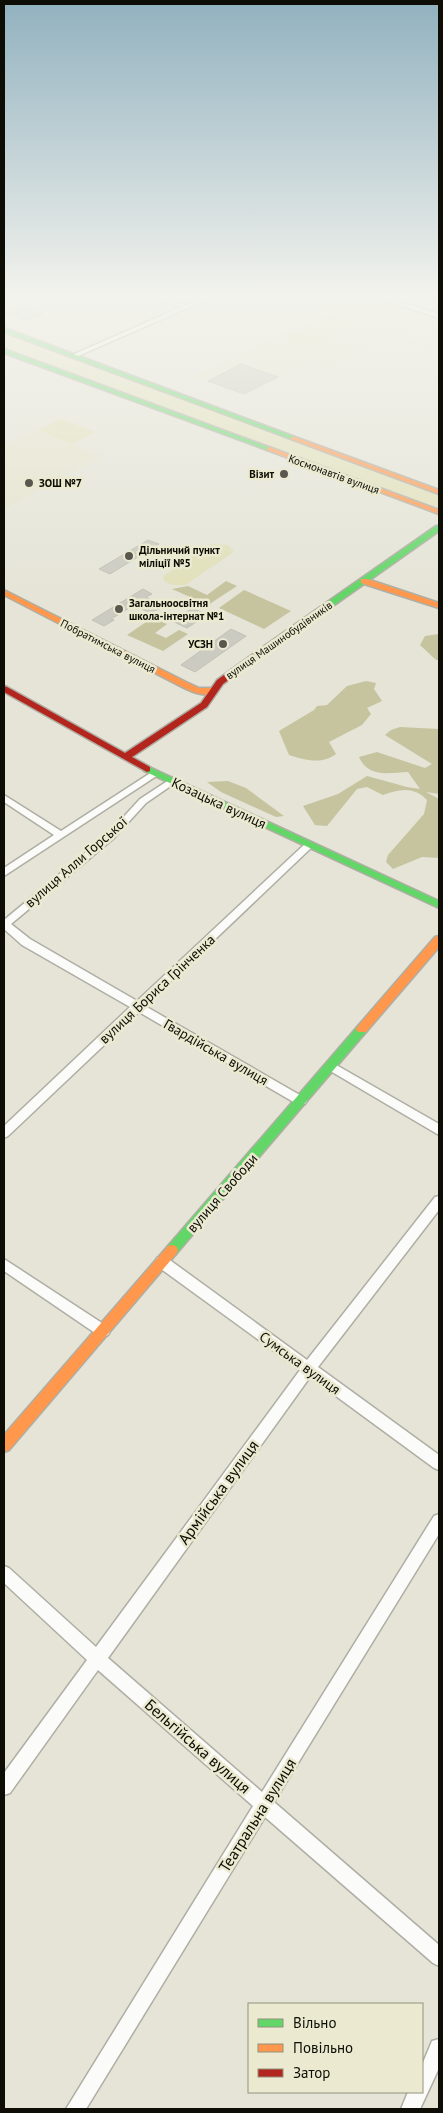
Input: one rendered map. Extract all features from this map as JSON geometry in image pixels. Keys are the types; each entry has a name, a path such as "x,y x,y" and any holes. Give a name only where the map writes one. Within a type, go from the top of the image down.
{"street":[{"name":"Космонавтів вулиця","path":"121,395 439,512"},
{"name":"Космонавтів вулиця","path":"178,395 439,492"},
{"path":"307,464 329,451"},
{"name":"вулиця Машинобудівників","path":"125,758 209,700 212,691 220,682 439,528"},
{"path":"364,581 439,606"},
{"name":"Побратимська вулиця","path":"4,592 198,692 212,691"},
{"name":"Козацька вулиця","path":"4,689 154,773 439,905"},
{"name":"вулиця Алли Горської","path":"4,873 154,773"},
{"name":"вулиця Алли Горської","path":"4,925 111,836 143,801 172,781"},
{"path":"4,798 61,835"},
{"name":"вулиця Бориса Грінченка","path":"4,1133 309,845"},
{"name":"Гвардійська вулиця","path":"4,925 26,942 301,1101"},
{"name":"вулиця Свободи","path":"4,1445 439,940"},
{"path":"331,1066 439,1130"},
{"name":"Армійська вулиця","path":"4,1787 308,1369 439,1201"},
{"name":"Сумська вулиця","path":"162,1262 439,1463"},
{"path":"4,1264 103,1331"},
{"name":"Театральна вулиця","path":"75,2109 439,1521"},
{"name":"Бельгійська вулиця","path":"4,1573 96,1658 439,1958"},
{"path":"423,2083 439,2048"},
{"path":"410,2109 418,2093"}],"shaded area":[{"path":"129,395 172,395 439,494 439,510"},
{"name":"ЗОШ №7","path":"61,418 97,432 74,445 103,456 4,509 4,447"},
{"path":"61,419 95,432 72,444 38,430"},
{"path":"211,544 228,545 234,552 185,585 172,585 164,581 163,576"},
{"path":"226,581 237,586 208,605 172,589 188,586 207,595"},
{"path":"244,590 291,611 264,629 219,608"},
{"path":"152,618 167,624 155,633 166,638 179,630 188,634 163,651 127,635"},
{"path":"439,634 439,660 436,660 420,645 425,636"},
{"path":"366,681 376,683 374,689 382,701 367,708 371,714 362,725 329,742 336,754 325,760 307,760 289,755 279,731 314,710 317,706 327,705 347,686"},
{"path":"400,727 439,729 439,794 426,792 439,799 439,858 422,857 393,869 386,862 388,855 424,814 427,800 417,792 401,790 383,795 367,787 357,789 327,826 315,825 303,806 338,794 367,776 420,789 408,772 380,773 373,771 363,764 359,757 377,752 425,768 432,764 385,735 391,730"},
{"path":"228,781 246,788 284,816 276,817 221,792 207,782"}],"building":[{"name":"Дільничий пункт міліції №5","path":"148,540 159,544 110,574 99,569"},
{"name":"Загальноосвітня школа-інтернат №1","path":"143,589 152,594 146,597 163,607 150,613 134,605 111,619 114,620 104,626 92,620"},
{"path":"193,608 207,615 187,628 172,621"},
{"name":"УСЗН","path":"231,629 246,636 195,672 181,665"}],"traffic: fast":[{"path":"122,395 269,449"},
{"path":"177,395 293,438"},
{"path":"269,647 439,528"},
{"path":"147,769 439,905"},
{"path":"172,1250 362,1029"}],"traffic: slow":[{"path":"293,438 439,492"},
{"path":"269,449 439,512"},
{"path":"364,581 439,606"},
{"path":"4,592 183,684 198,691 212,691"},
{"path":"362,1029 439,940"},
{"path":"4,1445 172,1250"}],"traffic: jam":[{"path":"125,757 204,705 220,682 269,647"},
{"path":"4,689 147,769"}],"place":[{"name":"Візит","path":"284,474"},
{"name":"ЗОШ №7","path":"29,483"},
{"name":"Дільничий пункт міліції №5","path":"129,556"},
{"name":"Загальноосвітня школа-інтернат №1","path":"119,609"},
{"name":"УСЗН","path":"223,644"}]}
